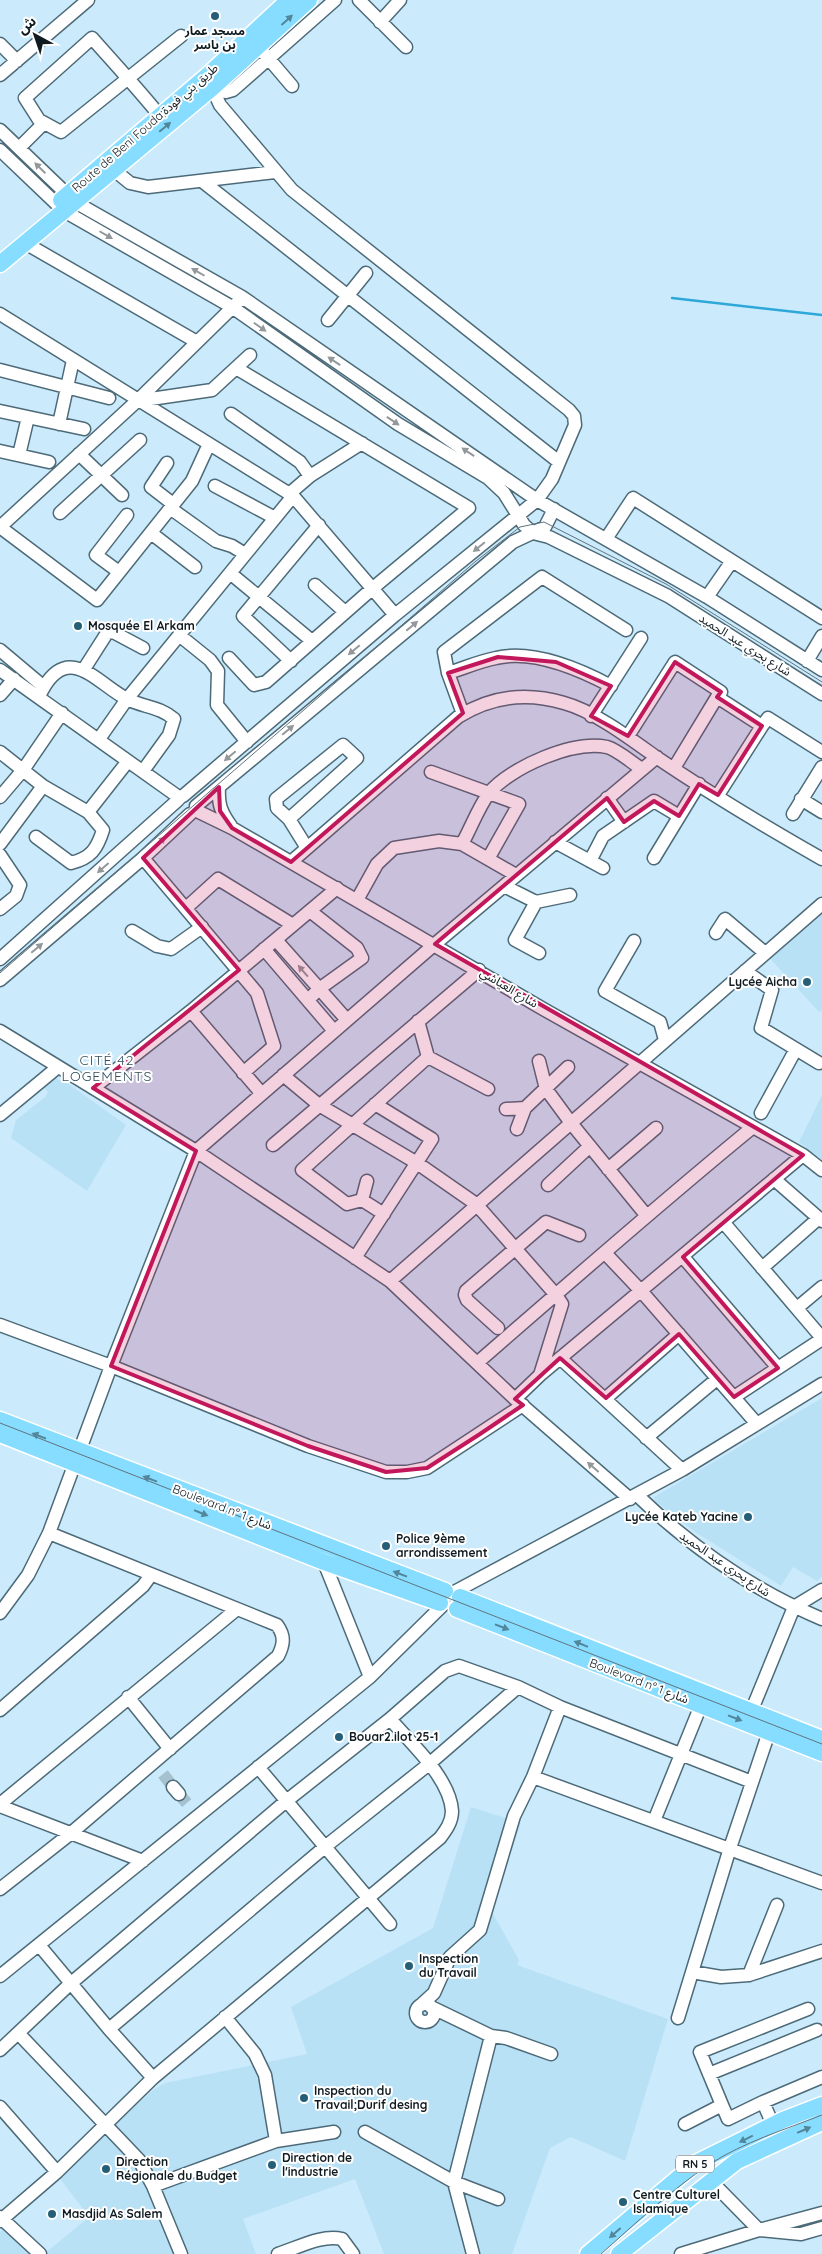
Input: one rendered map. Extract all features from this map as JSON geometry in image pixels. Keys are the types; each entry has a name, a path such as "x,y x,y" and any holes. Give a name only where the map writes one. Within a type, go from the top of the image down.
{"main road":[{"name":"Route de Beni Fouda;طريق بني فودة","path":"65,203 160,116 210,81 263,52 309,0"},
{"name":"Route de Beni Fouda;طريق بني فودة","path":"65,203 114,170 210,81 281,3"},
{"path":"0,264 25,243 65,203"},
{"path":"0,254 65,203"},
{"name":"Boulevard n° شارع 1","path":"0,1420 76,1458 324,1562 450,1600 701,1705 822,1753"},
{"name":"Boulevard n° شارع 1","path":"0,1434 76,1458 822,1739"},
{"name":"RN 5","path":"588,2254 696,2163 773,2125 822,2104"},
{"name":"RN 5","path":"619,2254 710,2180 737,2161 822,2122"}],"street":[{"path":"0,75 88,0"},
{"path":"292,86 263,52 335,0"},
{"path":"359,0 406,47"},
{"path":"380,22 400,0"},
{"path":"160,116 128,78 92,38 25,98 43,124 62,132 128,78 181,36"},
{"path":"0,44 17,61"},
{"path":"0,959 246,742 395,615 537,500 552,479 575,425 574,416 569,410 292,190 220,105 210,81"},
{"path":"19,148 43,124"},
{"path":"0,130 19,148 65,203 242,297 537,500 707,597 822,670"},
{"path":"1,153 65,203 232,307 398,424 488,478 504,493 517,516 533,532"},
{"path":"114,170 130,183 142,187 202,182 275,172"},
{"path":"202,182 559,462"},
{"path":"25,243 96,282 197,342"},
{"path":"328,320 366,273"},
{"path":"209,444 192,481 98,600 0,527 137,400 242,297"},
{"path":"0,314 291,495 319,525 395,615"},
{"path":"137,400 212,390 250,355"},
{"path":"59,424 72,360"},
{"path":"229,658 254,685 266,682 373,588 469,508 236,368"},
{"path":"0,370 108,398"},
{"path":"0,411 84,429"},
{"path":"230,414 300,462 310,476"},
{"path":"19,455 28,417"},
{"path":"60,513 140,440"},
{"path":"99,739 127,699 275,518 291,495 310,476 362,443"},
{"path":"0,451 49,462"},
{"path":"79,454 100,477 122,495"},
{"path":"167,464 151,487 216,541 232,546 245,554"},
{"path":"215,486 275,518"},
{"path":"606,539 633,498 822,618"},
{"path":"0,980 143,858 219,787 513,542 545,527 554,509"},
{"path":"119,572 96,555 127,515"},
{"path":"291,660 243,616 319,525"},
{"name":"شارع بحري عبد الحميد","path":"533,532 549,537 668,596 822,694"},
{"path":"151,533 195,567"},
{"path":"707,597 732,561"},
{"path":"230,573 312,641"},
{"path":"463,714 448,673 444,652 542,577 626,630"},
{"path":"315,585 345,612"},
{"path":"84,669 107,633 113,632 143,648"},
{"path":"179,635 210,660 218,671 217,705 246,742"},
{"path":"807,660 822,636"},
{"path":"591,716 641,638"},
{"path":"0,650 62,713 181,798"},
{"path":"448,673 498,657 521,656 582,670 611,686"},
{"path":"628,736 675,662 721,692 674,768"},
{"path":"41,692 51,675 64,668 84,669 127,699 168,713 174,719 168,735 143,771"},
{"path":"0,670 41,692"},
{"path":"0,695 14,679"},
{"path":"291,862 463,714 489,702 519,697 564,703 591,716 628,736 699,784 822,859"},
{"path":"717,697 762,726"},
{"path":"0,797 24,770 62,713"},
{"path":"718,795 768,718 822,752"},
{"path":"289,819 357,758 343,744 276,799 277,808 289,819 307,848"},
{"path":"462,844 490,793 519,769 569,749 593,746 608,748 642,769"},
{"path":"0,752 43,786 88,812 103,830 98,846 82,860 71,863 36,837"},
{"path":"0,1613 28,1575 49,1533 111,1366 196,1151 346,1020 657,757"},
{"path":"88,812 128,760"},
{"path":"793,814 822,767"},
{"path":"430,772 519,804 488,859"},
{"path":"654,858 699,784"},
{"path":"0,844 43,786"},
{"path":"219,787 218,802 220,811 232,828"},
{"name":"شارع العياشي","path":"181,798 194,798 194,810 232,828 435,944 639,1063 803,1155 822,1170"},
{"path":"607,798 624,822"},
{"path":"801,799 822,812"},
{"path":"590,861 603,836 654,801 679,816"},
{"path":"357,900 377,864 394,848 439,841 462,844 516,876"},
{"path":"555,842 603,868"},
{"path":"0,855 20,885 16,896 0,909"},
{"path":"143,858 257,993 274,1046 243,1073"},
{"path":"186,908 218,879 293,925"},
{"path":"504,886 536,902 570,895"},
{"path":"93,1088 191,1011 337,888"},
{"path":"536,902 515,940 539,953"},
{"path":"390,1281 822,904"},
{"path":"308,1000 319,989 362,958 357,948 310,911"},
{"path":"716,932 725,919 765,953"},
{"path":"132,931 157,946 171,948 202,927"},
{"path":"276,940 346,1020"},
{"path":"634,941 605,990 660,1022 665,1040"},
{"path":"264,949 334,1031"},
{"path":"273,1145 478,970"},
{"path":"745,971 772,990 761,1028 819,1063"},
{"path":"191,1011 262,1094"},
{"path":"418,1021 428,1057 488,1089"},
{"name":"شارع بحري عبد الحميد","path":"0,1032 196,1151 390,1281 519,1402 692,1544 736,1573 794,1607 822,1619"},
{"path":"761,1113 796,1049"},
{"path":"384,1214 362,1200 347,1204 302,1170 428,1057"},
{"path":"539,1060 546,1089 570,1123 646,1214"},
{"path":"517,1129 525,1108 568,1066"},
{"path":"0,1115 58,1067"},
{"path":"283,1075 320,1104 417,1163 476,1204 556,1295 562,1304 540,1375"},
{"path":"355,1258 432,1139 375,1104"},
{"path":"506,1109 525,1108"},
{"path":"477,1363 605,1253 646,1214 753,1127"},
{"path":"608,1168 656,1128"},
{"path":"548,1184 590,1146"},
{"path":"0,1325 111,1366 308,1446 386,1472 407,1472 427,1468 519,1402 540,1375 642,1292 803,1155"},
{"path":"762,1268 821,1219 774,1180"},
{"path":"362,1200 367,1181"},
{"path":"498,1328 464,1295 466,1291 546,1222 579,1235"},
{"path":"724,1223 822,1339 734,1397"},
{"path":"605,1253 642,1292 757,1424"},
{"path":"683,1257 778,1368"},
{"path":"797,1308 822,1287"},
{"path":"606,1398 679,1334"},
{"path":"560,1358 606,1398 646,1438 682,1470"},
{"path":"646,1438 717,1379"},
{"path":"0,1976 143,1861 194,1812 258,1767 370,1677 450,1600 682,1470 822,1384"},
{"path":"3,1884 70,1834 170,1750 278,1656 283,1646 283,1633 276,1625 151,1576 49,1533"},
{"path":"324,1562 370,1677"},
{"path":"0,1710 143,1586 151,1576"},
{"path":"751,1712 794,1607 822,1590"},
{"path":"143,1861 0,1805 236,1609"},
{"path":"0,2050 70,1984 286,1802 390,1719 445,1671 460,1666 518,1687 560,1707 752,1782"},
{"path":"109,2029 326,1846 429,1764 518,1687"},
{"path":"128,1697 170,1750"},
{"path":"654,1821 701,1705"},
{"path":"550,2054 506,2038 491,2036 426,2006 450,1957 480,1930 514,1816 533,1777 560,1707"},
{"path":"40,2254 1,2219 57,2172 153,2078 440,1838 449,1826 452,1812 449,1795 429,1764 390,1719"},
{"path":"678,2018 730,1848 769,1732"},
{"path":"154,1763 162,1774"},
{"path":"258,1767 390,1924"},
{"path":"533,1777 822,1883"},
{"path":"749,1975 777,1905"},
{"path":"39,1945 70,1984 153,2078"},
{"path":"692,1972 720,1977 749,1975 822,1951"},
{"path":"808,2009 700,2052 728,2118 822,2077"},
{"path":"225,2017 256,2054 265,2075 276,2141"},
{"path":"709,2074 817,2030"},
{"path":"18,2034 139,2160 153,2186 181,2254"},
{"path":"473,2254 454,2182 491,2036"},
{"path":"763,2102 773,2125"},
{"path":"685,2124 722,2105"},
{"path":"0,2108 57,2172"},
{"path":"153,2186 276,2141 334,2132"},
{"path":"365,2132 454,2182 498,2199"},
{"path":"710,2180 760,2230 801,2234 822,2228"},
{"path":"681,2254 822,2212"},
{"path":"278,2254 336,2237 342,2239 353,2254"}],"highlighted area":[{"path":"498,657 556,662 611,686 591,716 628,736 675,662 721,692 717,697 762,726 718,795 699,784 679,816 654,801 624,822 607,798 435,944 803,1155 683,1257 778,1368 734,1397 679,1334 606,1398 560,1358 515,1399 523,1405 480,1434 427,1468 386,1472 308,1446 111,1366 196,1151 93,1088 239,970 143,858 219,787 220,811 232,828 291,862 463,713 448,673"}],"shaded area":[{"name":"Lycée Aicha","path":"822,904 822,1010 819,1012 765,953"},
{"path":"53,1077 70,1085 126,1125 87,1191 11,1138 16,1120 45,1097 48,1092 42,1086"},
{"path":"822,1095 822,1160 799,1142"},
{"name":"Lycée Kateb Yacine","path":"822,1398 822,1577 817,1581 793,1567 781,1586 695,1532 655,1501 654,1497"},
{"path":"471,1807 521,1823 492,1912 519,1960 517,1965 668,2019 625,2161 571,2137 550,2148 512,2254 384,2254 355,2179 243,2219 256,2254 44,2254 89,2217 58,2176 153,2090 165,2083 307,2054 291,2007 433,1928"},
{"path":"2,2230 33,2254 0,2254 0,2232"}],"waterway":[{"path":"672,298 822,315"}],"tunnel":[{"path":"163,1774 173,1787"},
{"path":"179,1794 190,1807"}],"tram line":[{"path":"0,973 476,561 520,527 544,522 666,584 822,682"},
{"path":"0,1423 822,1744"},
{"path":"601,2254 668,2196 710,2164 750,2143 822,2115"}],"place":[{"name":"مسجد عمار بن ياسر","path":"215,16"},
{"name":"Mosquée El Arkam","path":"78,626"},
{"name":"Lycée Aicha","path":"807,982"},
{"name":"Lycée Kateb Yacine","path":"748,1517"},
{"name":"Police 9ème arrondissement","path":"386,1546"},
{"name":"Bouar2.ilot 25-1","path":"339,1737"},
{"name":"Inspection du Travail","path":"409,1966"},
{"name":"Inspection du Travail;Durif desing","path":"304,2098"},
{"name":"Direction de l'industrie","path":"272,2165"},
{"name":"Direction Régionale du Budget","path":"106,2169"},
{"name":"Centre Culturel Islamique","path":"623,2202"},
{"name":"Masdjid As Salem","path":"52,2214"}],"district":[{"name":"CITÉ 42 LOGEMENTS","path":"107,1068"}]}
